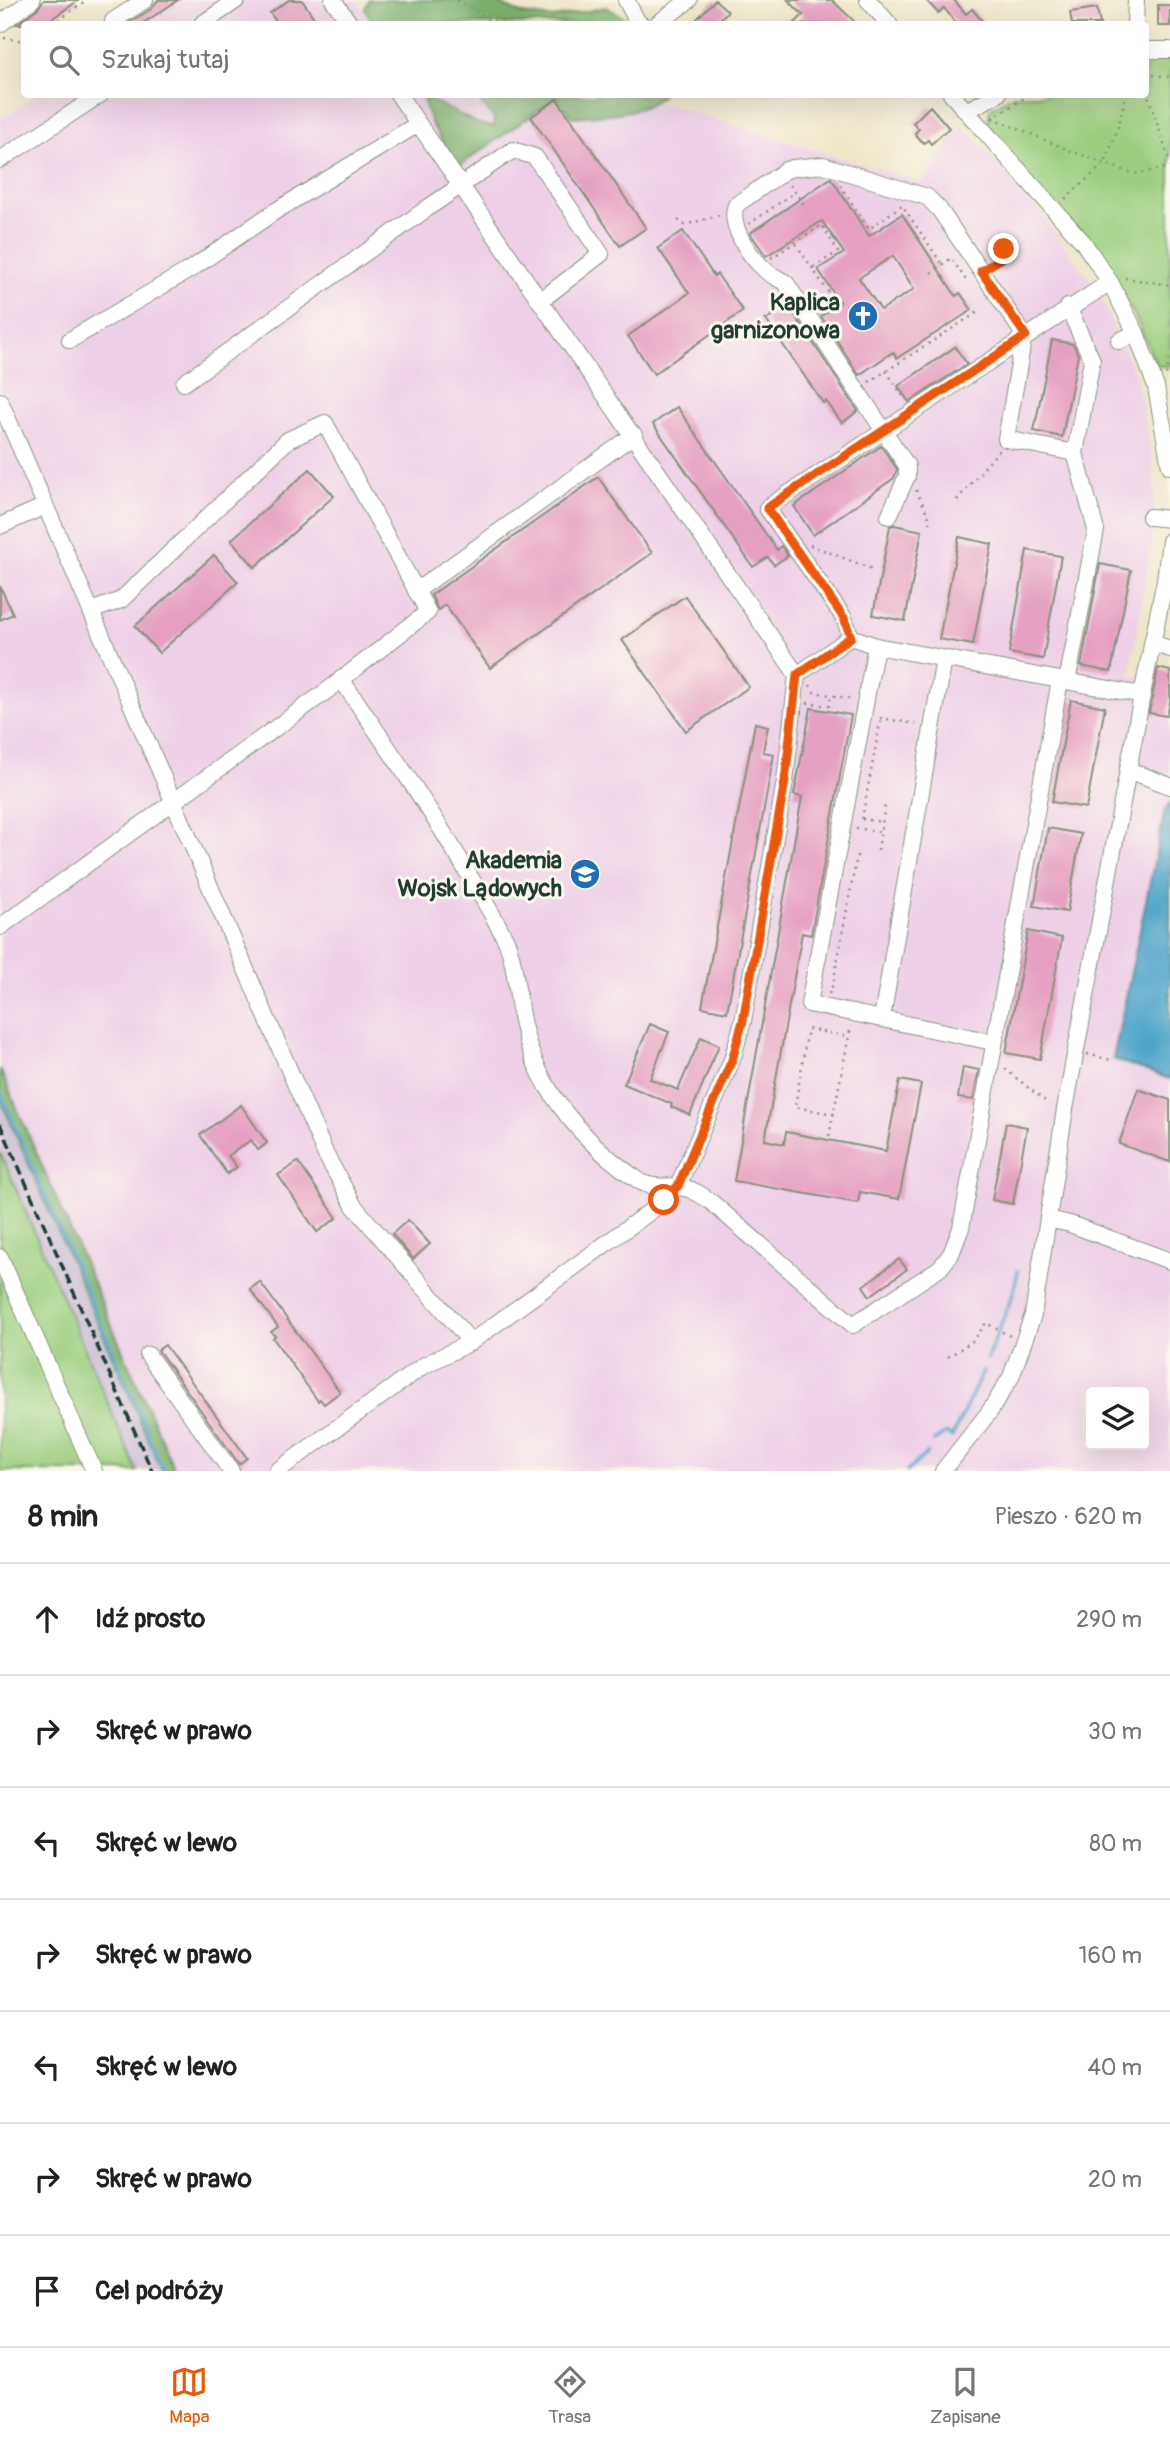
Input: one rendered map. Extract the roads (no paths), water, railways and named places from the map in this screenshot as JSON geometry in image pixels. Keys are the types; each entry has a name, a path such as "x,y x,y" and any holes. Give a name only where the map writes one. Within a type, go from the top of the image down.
{"street":[{"path":"0,24 32,0"},
{"path":"113,21 145,0"},
{"path":"206,21 237,0"},
{"path":"333,0 348,21"},
{"path":"626,0 639,21"},
{"path":"661,21 689,0"},
{"path":"868,0 886,21"},
{"path":"1135,21 1136,0"},
{"path":"1149,50 1170,50"},
{"path":"0,160 95,98"},
{"path":"277,1471 423,1366 471,1342 659,1205 678,1186 732,1060 743,1021 785,781 797,675 401,98"},
{"path":"955,98 1114,279 1156,387 1170,457"},
{"path":"967,111 991,98"},
{"path":"71,340 194,267 274,212 418,124"},
{"path":"184,383 513,150 535,157 601,254 540,301"},
{"path":"890,516 907,476 907,466 786,284 761,267 740,236 733,215 736,205 742,199 786,170 811,165 832,167 927,197 939,209 981,271 1022,339 1006,439 1075,453"},
{"path":"1114,279 767,508 844,618 851,637 876,646 1064,681 1144,687"},
{"path":"341,680 449,841 509,947 524,1029 534,1059 551,1093 579,1130 623,1170 649,1186 678,1186 696,1191 710,1200 853,1325 940,1268 951,1254 961,1228 993,1042 1096,530 1075,453 1092,360 1068,307"},
{"path":"1119,341 1136,333"},
{"path":"0,401 312,1125 354,1206 471,1342"},
{"path":"0,927 341,680 428,612 325,423 288,440 121,600 91,611"},
{"path":"416,591 634,435"},
{"path":"0,526 45,506"},
{"path":"1150,517 1170,519"},
{"path":"943,1471 990,1411 1010,1377 1033,1315 1065,1109 1169,558 1170,541"},
{"path":"797,675 851,637"},
{"path":"1152,643 1170,649"},
{"path":"876,646 809,1004 993,1042"},
{"path":"881,1017 944,659"},
{"path":"1128,770 1170,786"},
{"path":"1048,1219 1070,1224 1170,1261"},
{"path":"0,1257 94,1471"},
{"path":"148,1355 231,1471"}],"water":[{"path":"1170,803 1170,1079 1113,1059 1165,810"}],"waterway":[{"path":"0,1091 164,1471"},
{"path":"987,1359 1013,1294 1018,1271"},
{"path":"934,1441 946,1433 952,1437 983,1371"},
{"path":"907,1471 927,1453"}],"railway":[{"path":"0,1124 152,1471"}],"place":[{"name":"Kaplica garnizonowa","path":"863,316"},
{"name":"Akademia Wojsk Lądowych","path":"585,874"}]}
